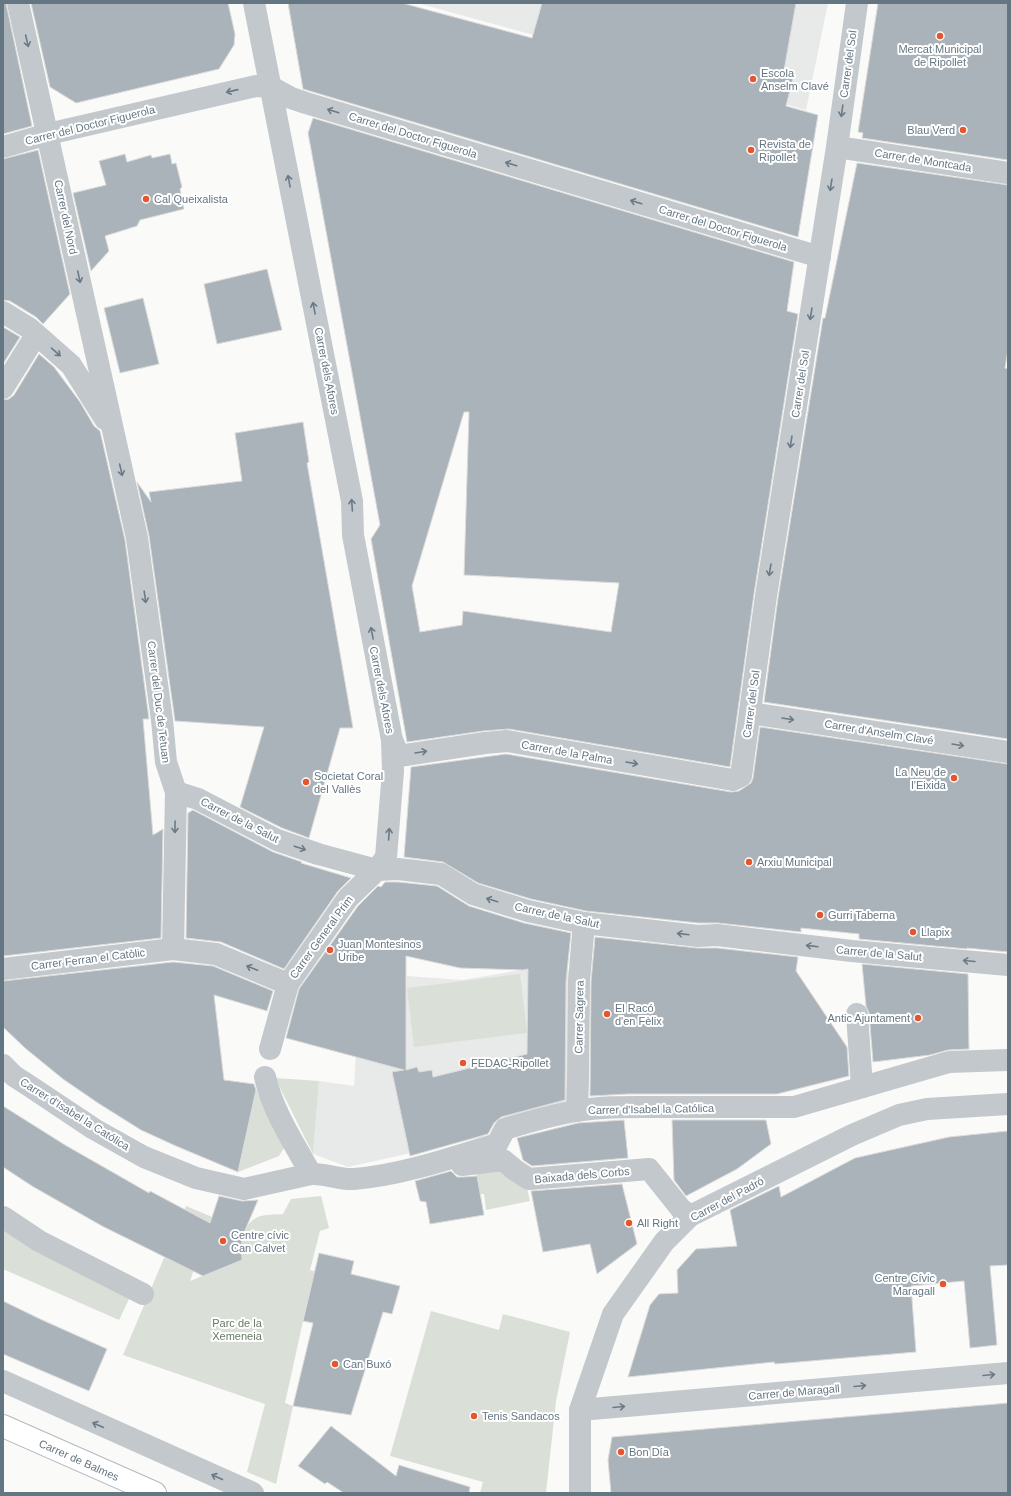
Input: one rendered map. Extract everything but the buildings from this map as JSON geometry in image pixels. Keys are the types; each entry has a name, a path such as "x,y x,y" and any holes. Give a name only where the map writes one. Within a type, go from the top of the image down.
{"main road":[{"name":"Carrer de Balmes","path":"3,1426 155,1493"}],"street":[{"name":"Carrer del Nord","path":"18,3 48,134 112,432"},
{"name":"Carrer dels Afores","path":"254,3 352,501 353,535 392,740"},
{"name":"Carrer del Sol","path":"742,765 837,147 857,3"},
{"name":"Carrer del Doctor Figuerola","path":"3,147 48,134 256,86 271,87 291,98 306,103 820,257"},
{"name":"Carrer de Montcada","path":"837,147 1008,173"},
{"path":"3,312 28,328 72,365 112,432"},
{"path":"3,388 36,335"},
{"name":"Carrer del Duc de Tetuan","path":"112,432 137,538 162,720 166,762 176,792 172,949"},
{"name":"Carrer d'Anselm Clavé","path":"750,713 1008,752"},
{"name":"Carrer de la Palma","path":"392,740 399,756 485,743 507,742 733,780 740,776 742,765"},
{"name":"Carrer General Prim","path":"270,1049 288,984 348,898 377,870 386,856 393,771 392,740"},
{"name":"Carrer de la Salut","path":"176,792 198,799 277,840 318,854 377,870 398,869 441,874 473,894 528,911 584,923 698,936 717,934 852,951 1008,965"},
{"name":"Carrer Sagrera","path":"577,1111 579,981 584,923"},
{"path":"172,949 216,954 288,984"},
{"name":"Carrer Ferran el Catòlic","path":"3,969 172,949"},
{"path":"857,1014 862,1087"},
{"name":"Carrer d'Isabel la Católica","path":"3,1065 14,1076 94,1129 144,1157 196,1178 244,1189 311,1174 352,1179 441,1161 497,1144 505,1129 577,1111 603,1108 794,1107 949,1062 1008,1060"},
{"path":"265,1077 268,1089 285,1128 311,1174"},
{"name":"Carrer del Padró","path":"580,1493 580,1410 613,1314 664,1242 690,1216 852,1135 899,1115 927,1109 1008,1104"},
{"name":"Baixada dels Corbs","path":"441,1161 444,1168 503,1160 515,1170 530,1179 649,1169 681,1209 690,1216"},
{"path":"3,1217 39,1241 143,1294"},
{"name":"Carrer de Maragall","path":"580,1410 1008,1373"},
{"path":"3,1381 253,1493"}],"shaded area":[{"name":"Escola Anselm Clavé","path":"417,3 828,3 806,110"},
{"name":"FEDAC-Ripollet","path":"528,969 571,971 569,1100 564,1104 481,1125 483,1137 348,1167 313,1154 319,1081 354,1086 357,1035 406,1000 407,976 462,980"}],"green space":[{"path":"520,974 527,1033 414,1047 407,988"},
{"path":"275,1078 319,1081 313,1154"},
{"path":"256,1089 284,1148 279,1156 238,1172"},
{"path":"501,1166 527,1188 530,1201 486,1210 484,1194 480,1194 476,1170"},
{"name":"Parc de la Xemeneia","path":"321,1196 329,1228 320,1231 310,1270 316,1272 307,1303 285,1403 293,1406 276,1484 247,1472 265,1404 123,1355 186,1206 212,1217 190,1281 242,1260 241,1248 243,1236 252,1220 263,1215 283,1214 291,1199"},
{"path":"3,1229 129,1299 119,1320 3,1269"},
{"name":"Tenis Sandacos","path":"431,1311 499,1330 503,1314 570,1332 556,1401 546,1493 480,1493 483,1482 390,1456"}],"place":[{"name":"Mercat Municipal de Ripollet","path":"940,36"},
{"name":"Escola Anselm Clavé","path":"753,79"},
{"name":"Blau Verd","path":"963,130"},
{"name":"Revista de Ripollet","path":"751,150"},
{"name":"Cal Queixalista","path":"146,199"},
{"name":"La Neu de l’Eixida","path":"954,778"},
{"name":"Societat Coral del Vallès","path":"306,782"},
{"name":"Arxiu Municipal","path":"749,862"},
{"name":"Gurri Taberna","path":"820,915"},
{"name":"Llapix","path":"913,932"},
{"name":"Juan Montesinos Uribe","path":"330,950"},
{"name":"El Racó d'en Fèlix","path":"607,1014"},
{"name":"Antic Ajuntament","path":"918,1018"},
{"name":"FEDAC-Ripollet","path":"463,1063"},
{"name":"All Right","path":"629,1223"},
{"name":"Centre cívic Can Calvet","path":"223,1241"},
{"name":"Centre Cívic Maragall","path":"943,1284"},
{"name":"Can Buxó","path":"335,1364"},
{"name":"Tenis Sandacos","path":"474,1416"},
{"name":"Bon Día","path":"621,1452"}]}
